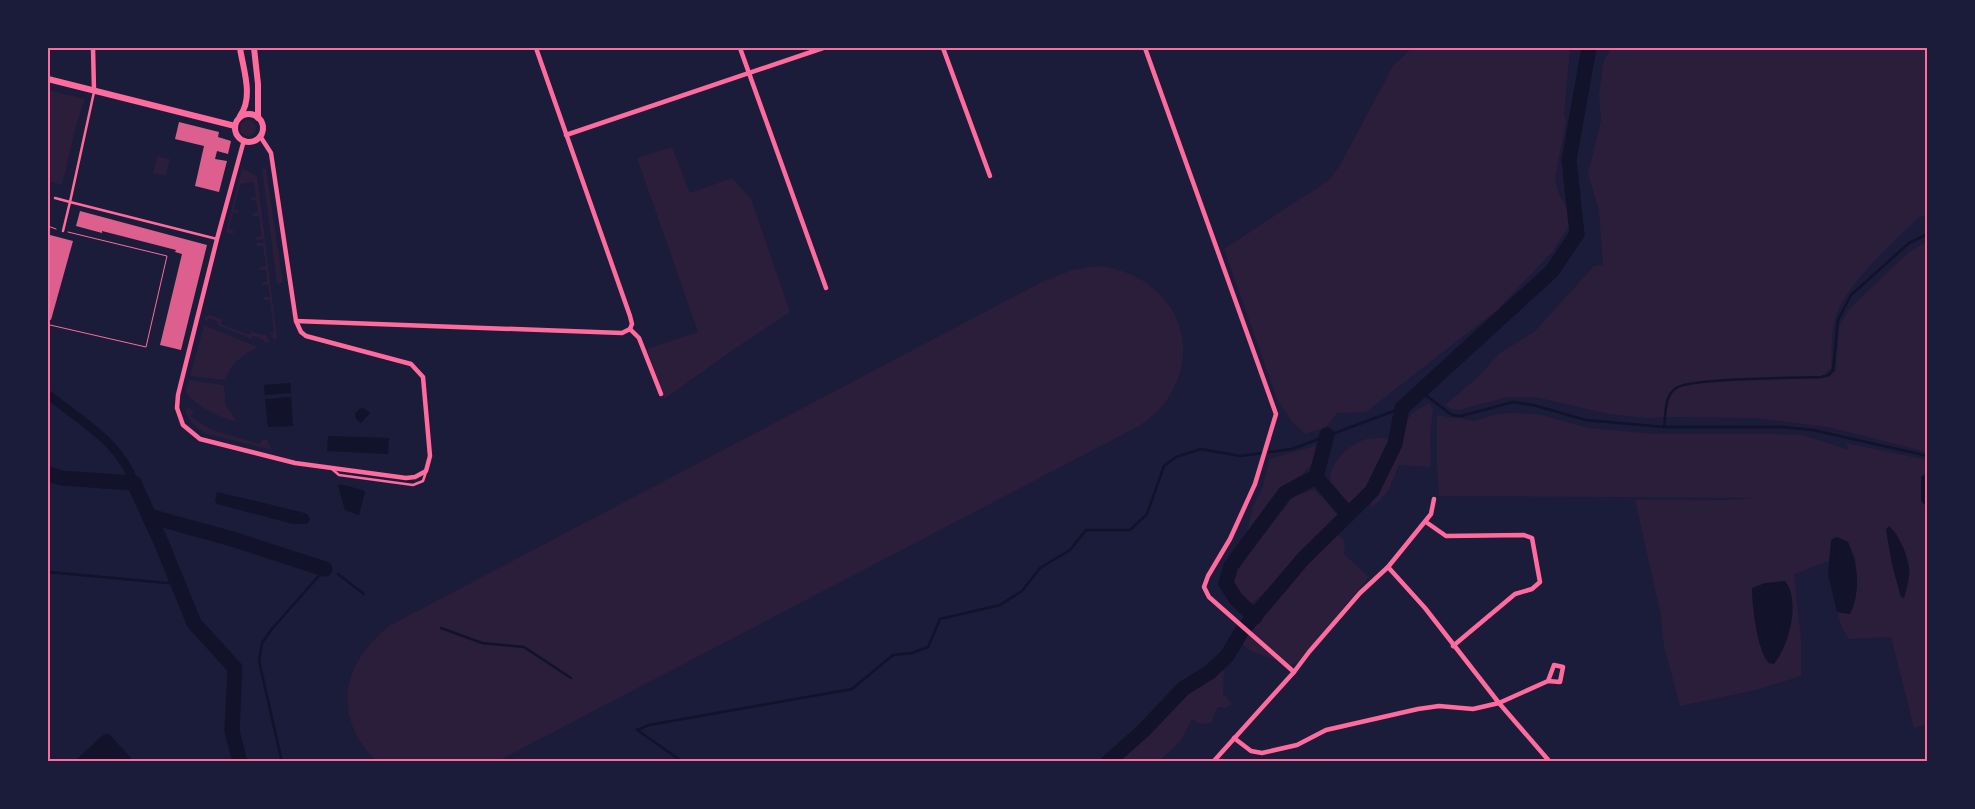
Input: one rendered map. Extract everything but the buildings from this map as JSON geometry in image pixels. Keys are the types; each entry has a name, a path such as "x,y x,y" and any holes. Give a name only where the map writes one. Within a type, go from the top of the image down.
{"main road":[{"path":"240,48 248,100 246,109 235,126 237,134 244,140 252,141 260,136 262,128 258,118 258,84 254,48"},
{"path":"48,79 235,126"},
{"path":"239,118 242,115 251,114 258,118"}],"street":[{"path":"93,48 94,90"},
{"path":"296,321 622,333 630,329 632,324 630,316 536,48"},
{"path":"740,48 826,288"},
{"path":"566,136 823,48"},
{"path":"943,48 990,176"},
{"path":"1145,48 1276,414 1255,484 1230,538 1208,576 1204,588 1209,597 1294,672"},
{"path":"244,140 178,396 177,408 183,425 200,439 282,460 406,478 415,477 426,471 430,456 423,377 419,370 411,364 306,336 301,332 296,321 271,152 260,136"},
{"path":"630,329 639,338 661,394"},
{"path":"1213,762 1294,672 1360,593 1388,567 1426,522 1431,514 1434,499"},
{"path":"1426,522 1446,536 1524,535 1532,538 1540,582 1532,590 1515,594 1453,646"},
{"path":"1388,567 1425,608 1499,703 1550,762"},
{"path":"1234,738 1251,751 1262,753 1298,745 1326,730 1418,709 1439,706 1473,709 1499,703 1548,681"}],"lane":[{"path":"63,231 94,90"},
{"path":"55,198 217,239"}],"path":[{"path":"48,226 167,256 146,347 50,326"}],"shaded area":[{"path":"1412,48 1570,48 1564,115 1566,121 1555,179 1559,194 1569,212 1569,226 1553,251 1497,310 1366,412 1337,413 1326,427 1306,434 1293,423 1277,399 1224,249 1329,180 1340,165 1393,66"},
{"path":"1611,48 1927,48 1927,216 1919,217 1870,266 1847,294 1839,308 1834,323 1831,368 1826,372 1824,378 1836,371 1839,326 1849,309 1910,251 1927,242 1927,452 1828,427 1757,418 1646,418 1609,414 1535,397 1508,397 1459,410 1451,409 1445,405 1478,377 1499,354 1535,331 1594,266 1603,265 1599,211 1588,174 1601,120 1599,94 1604,60"},
{"path":"48,90 85,99 77,122 62,185 48,181"},
{"path":"245,120 251,120 256,125 254,134 245,136 240,131 240,125"},
{"path":"672,147 690,193 732,178 751,199 790,312 664,399 647,349 698,332 637,158"},
{"path":"157,156 170,159 166,176 153,173"},
{"path":"242,168 257,176 265,239 256,240 255,237 261,236 259,216 253,216 252,213 258,212 256,200 250,201 250,198 256,197 254,182 240,184 234,209 239,211 238,214 233,212 229,229 234,231 233,234 226,232"},
{"path":"262,168 266,169 283,283 277,284"},
{"path":"265,242 277,338 274,340 270,333 274,332 270,300 264,300 264,297 270,297 268,285 263,285 262,282 267,282 266,270 260,270 260,267 266,266 263,246 257,246 256,243"},
{"path":"1098,266 1121,271 1141,280 1158,293 1172,309 1180,328 1183,349 1181,371 1165,403 1139,426 498,761 376,761 362,744 353,727 348,709 348,691 352,674 361,657 373,641 389,626 1040,283 1072,270"},
{"path":"210,315 222,319 221,324 249,335 251,331 265,334 270,342 263,343 264,340 253,336 252,339 218,325 217,321 209,318 207,321 204,320 205,317"},
{"path":"204,325 258,347 238,360 225,380 190,376"},
{"path":"189,380 224,385 226,406 237,421 216,415 194,401 186,391"},
{"path":"290,383 291,393 265,395 264,385"},
{"path":"291,397 293,426 268,427 265,399"},
{"path":"1429,403 1433,409 1430,436 1431,467 1399,465 1388,491 1372,508 1370,501 1390,466 1406,420 1414,412"},
{"path":"188,407 194,412 190,416 210,429 259,444 263,439 267,440 272,450 207,434 189,418 185,411"},
{"path":"363,408 370,413 361,423 356,419 355,414 359,409"},
{"path":"1510,413 1538,414 1588,428 1655,434 1803,435 1849,450 1846,443 1927,460 1927,474 1921,477 1921,501 1928,507 1927,724 1914,728 1891,637 1849,639 1842,628 1837,612 1850,614 1855,600 1857,586 1855,556 1832,540 1829,561 1794,574 1801,639 1801,676 1756,690 1680,706 1664,646 1660,611 1635,500 1759,498 1439,496 1437,415 1474,421 1494,415","holes":["1886,529 1895,531 1904,550 1910,572 1901,596 1892,564"]},
{"path":"328,436 389,438 388,454 327,451"},
{"path":"1384,438 1389,440 1383,464 1365,490 1348,507 1335,495 1331,485 1330,478 1335,462 1347,450 1361,441"},
{"path":"1318,445 1313,464 1301,475 1284,486 1258,521 1247,532 1253,506 1263,487 1269,459"},
{"path":"1927,474 1927,507 1921,501 1921,477"},
{"path":"339,484 365,492 359,515 345,510"},
{"path":"1314,490 1338,516 1273,585 1249,606 1232,582 1234,571 1294,496"},
{"path":"217,492 297,511 307,514 310,519 307,524 293,524 217,504 215,502"},
{"path":"1889,526 1900,542 1908,562 1909,577 1904,598 1901,597 1892,564 1886,529"},
{"path":"1338,535 1345,542 1344,554 1369,577 1297,663 1289,665 1251,651 1243,645 1240,638 1272,600 1332,537"},
{"path":"1837,537 1848,542 1856,568 1856,596 1850,614 1837,612 1828,574 1831,542 1832,539"},
{"path":"1785,581 1790,590 1793,611 1788,635 1774,664 1769,663 1765,657 1758,639 1752,588 1765,583"},
{"path":"1218,668 1224,671 1223,694 1231,702 1231,705 1225,708 1218,707 1211,723 1200,724 1192,719 1180,742 1159,761 1112,761"},
{"path":"109,734 131,758 130,761 75,761 103,735"}],"waterway":[{"path":"1108,762 1143,731 1184,688 1210,672 1227,656 1242,631 1303,559 1372,491 1395,444 1402,408 1552,271 1577,234 1569,160 1589,48"},
{"path":"1664,427 1667,400 1672,391 1685,385 1722,380 1821,377 1829,375 1833,370 1838,320 1851,295 1909,243 1928,234"},
{"path":"1420,391 1452,415 1461,416 1513,402 1533,405 1586,420 1664,427 1782,427 1813,430 1928,456"},
{"path":"50,396 110,444 120,456 134,483"},
{"path":"637,730 649,725 852,689 893,655 912,653 928,647 940,619 1000,605 1022,591 1040,568 1070,550 1086,530 1130,530 1147,514 1164,466 1176,457 1201,449 1240,456 1292,449 1402,408"},
{"path":"1255,617 1236,599 1226,583 1231,566 1285,493 1316,477 1327,435"},
{"path":"48,474 61,478 134,483 161,542 194,623 235,668 232,731 240,762"},
{"path":"1316,477 1348,514"},
{"path":"149,516 232,539 325,569"},
{"path":"282,762 259,661 262,643 271,630 325,569"},
{"path":"48,572 178,584"},
{"path":"338,574 364,594"},
{"path":"441,628 482,643 524,647 571,678"},
{"path":"637,730 683,762"}]}
